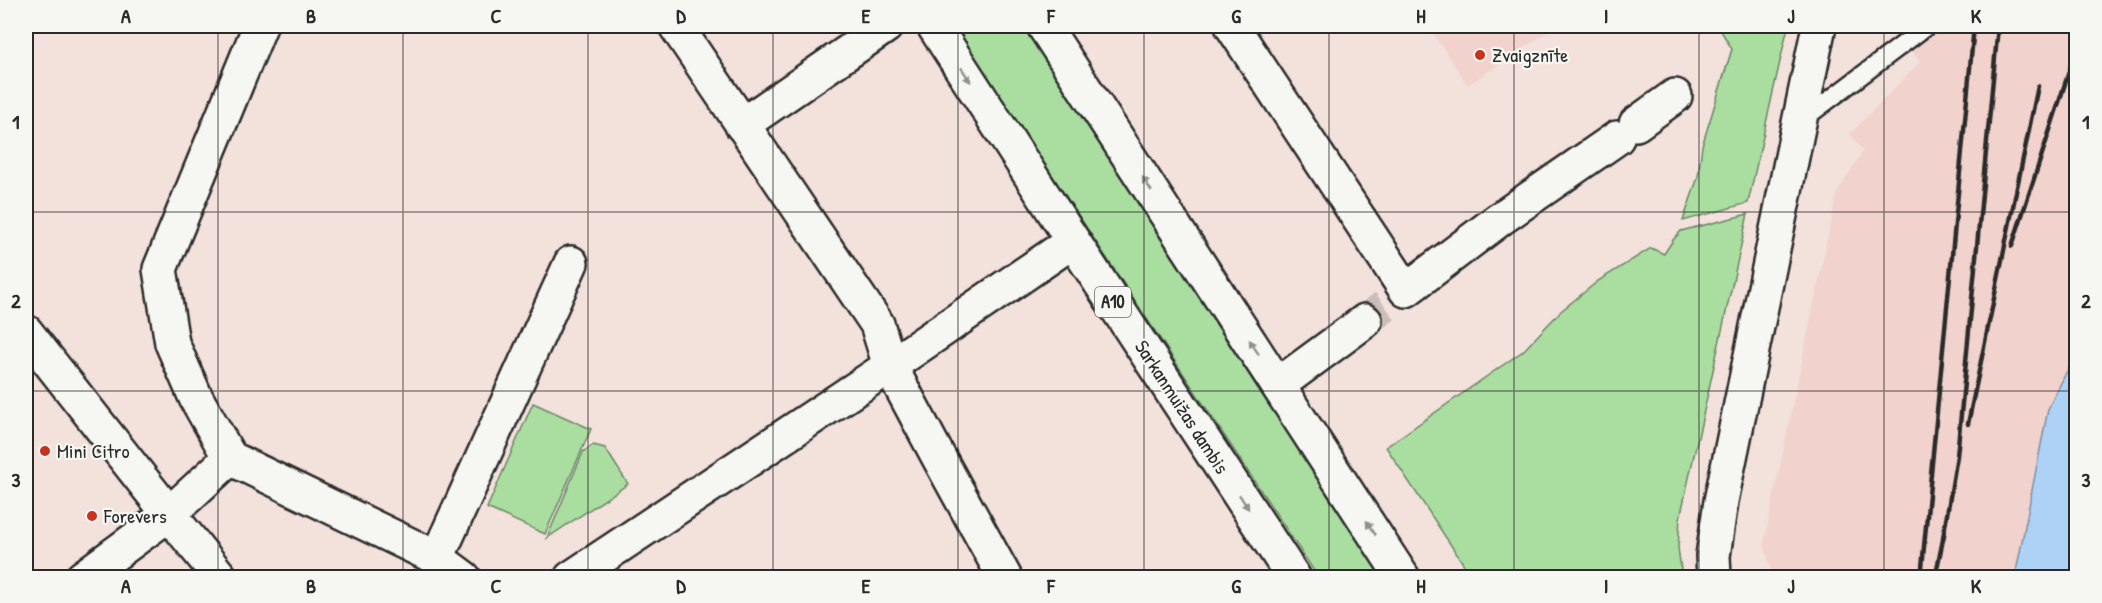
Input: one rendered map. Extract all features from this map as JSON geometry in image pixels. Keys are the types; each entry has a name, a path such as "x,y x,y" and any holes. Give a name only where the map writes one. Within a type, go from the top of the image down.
{"street":[{"path":"260,26 160,269 172,343 196,398 230,458 437,558 464,578"},
{"path":"676,26 877,324 890,366 1005,578"},
{"path":"742,125 886,26"},
{"name":"Sarkanmuižas dambis","path":"934,26 1294,578"},
{"path":"1044,26 1403,578"},
{"path":"1232,26 1385,306"},
{"path":"1714,578 1713,556 1720,501 1819,26"},
{"path":"1278,384 1500,219 1675,96"},
{"path":"571,578 1073,241"},
{"path":"437,558 571,263"},
{"path":"26,333 221,578"},
{"path":"82,578 170,514 230,458"}],"lane":[{"path":"1800,122 1927,26"}],"shaded area":[{"name":"Zvaigznīte","path":"1428,26 1556,26 1468,85"},
{"path":"2076,26 2076,353 2048,409 2015,577 1773,577 1764,543 1837,193 1863,151 1850,134 1920,62 1894,27"}],"green space":[{"path":"953,26 1027,26 1391,577 1318,577"},
{"path":"1718,26 1788,26 1748,203 1683,221 1698,177 1702,146 1732,49"},
{"path":"1748,214 1680,518 1678,548 1682,577 1472,577 1386,447 1523,351 1561,311 1598,281 1651,248 1664,254 1681,231"},
{"path":"533,403 591,429 545,534 487,508"},
{"path":"593,445 605,448 628,484 547,538 583,452"}],"water":[{"path":"2076,353 2076,577 2015,577 2048,409"}],"tunnel":[{"path":"1365,321 1385,306"}],"railway":[{"path":"1921,578 1974,26"},
{"path":"1943,538 1957,456 1998,26"},
{"path":"2012,246 2076,50"},
{"path":"1968,424 2038,86"},
{"path":"1935,578 1945,530"}],"place":[{"name":"Zvaigznīte","path":"1480,55"},
{"name":"Mini Citro","path":"45,451"},
{"name":"Forevers","path":"92,516"}]}
